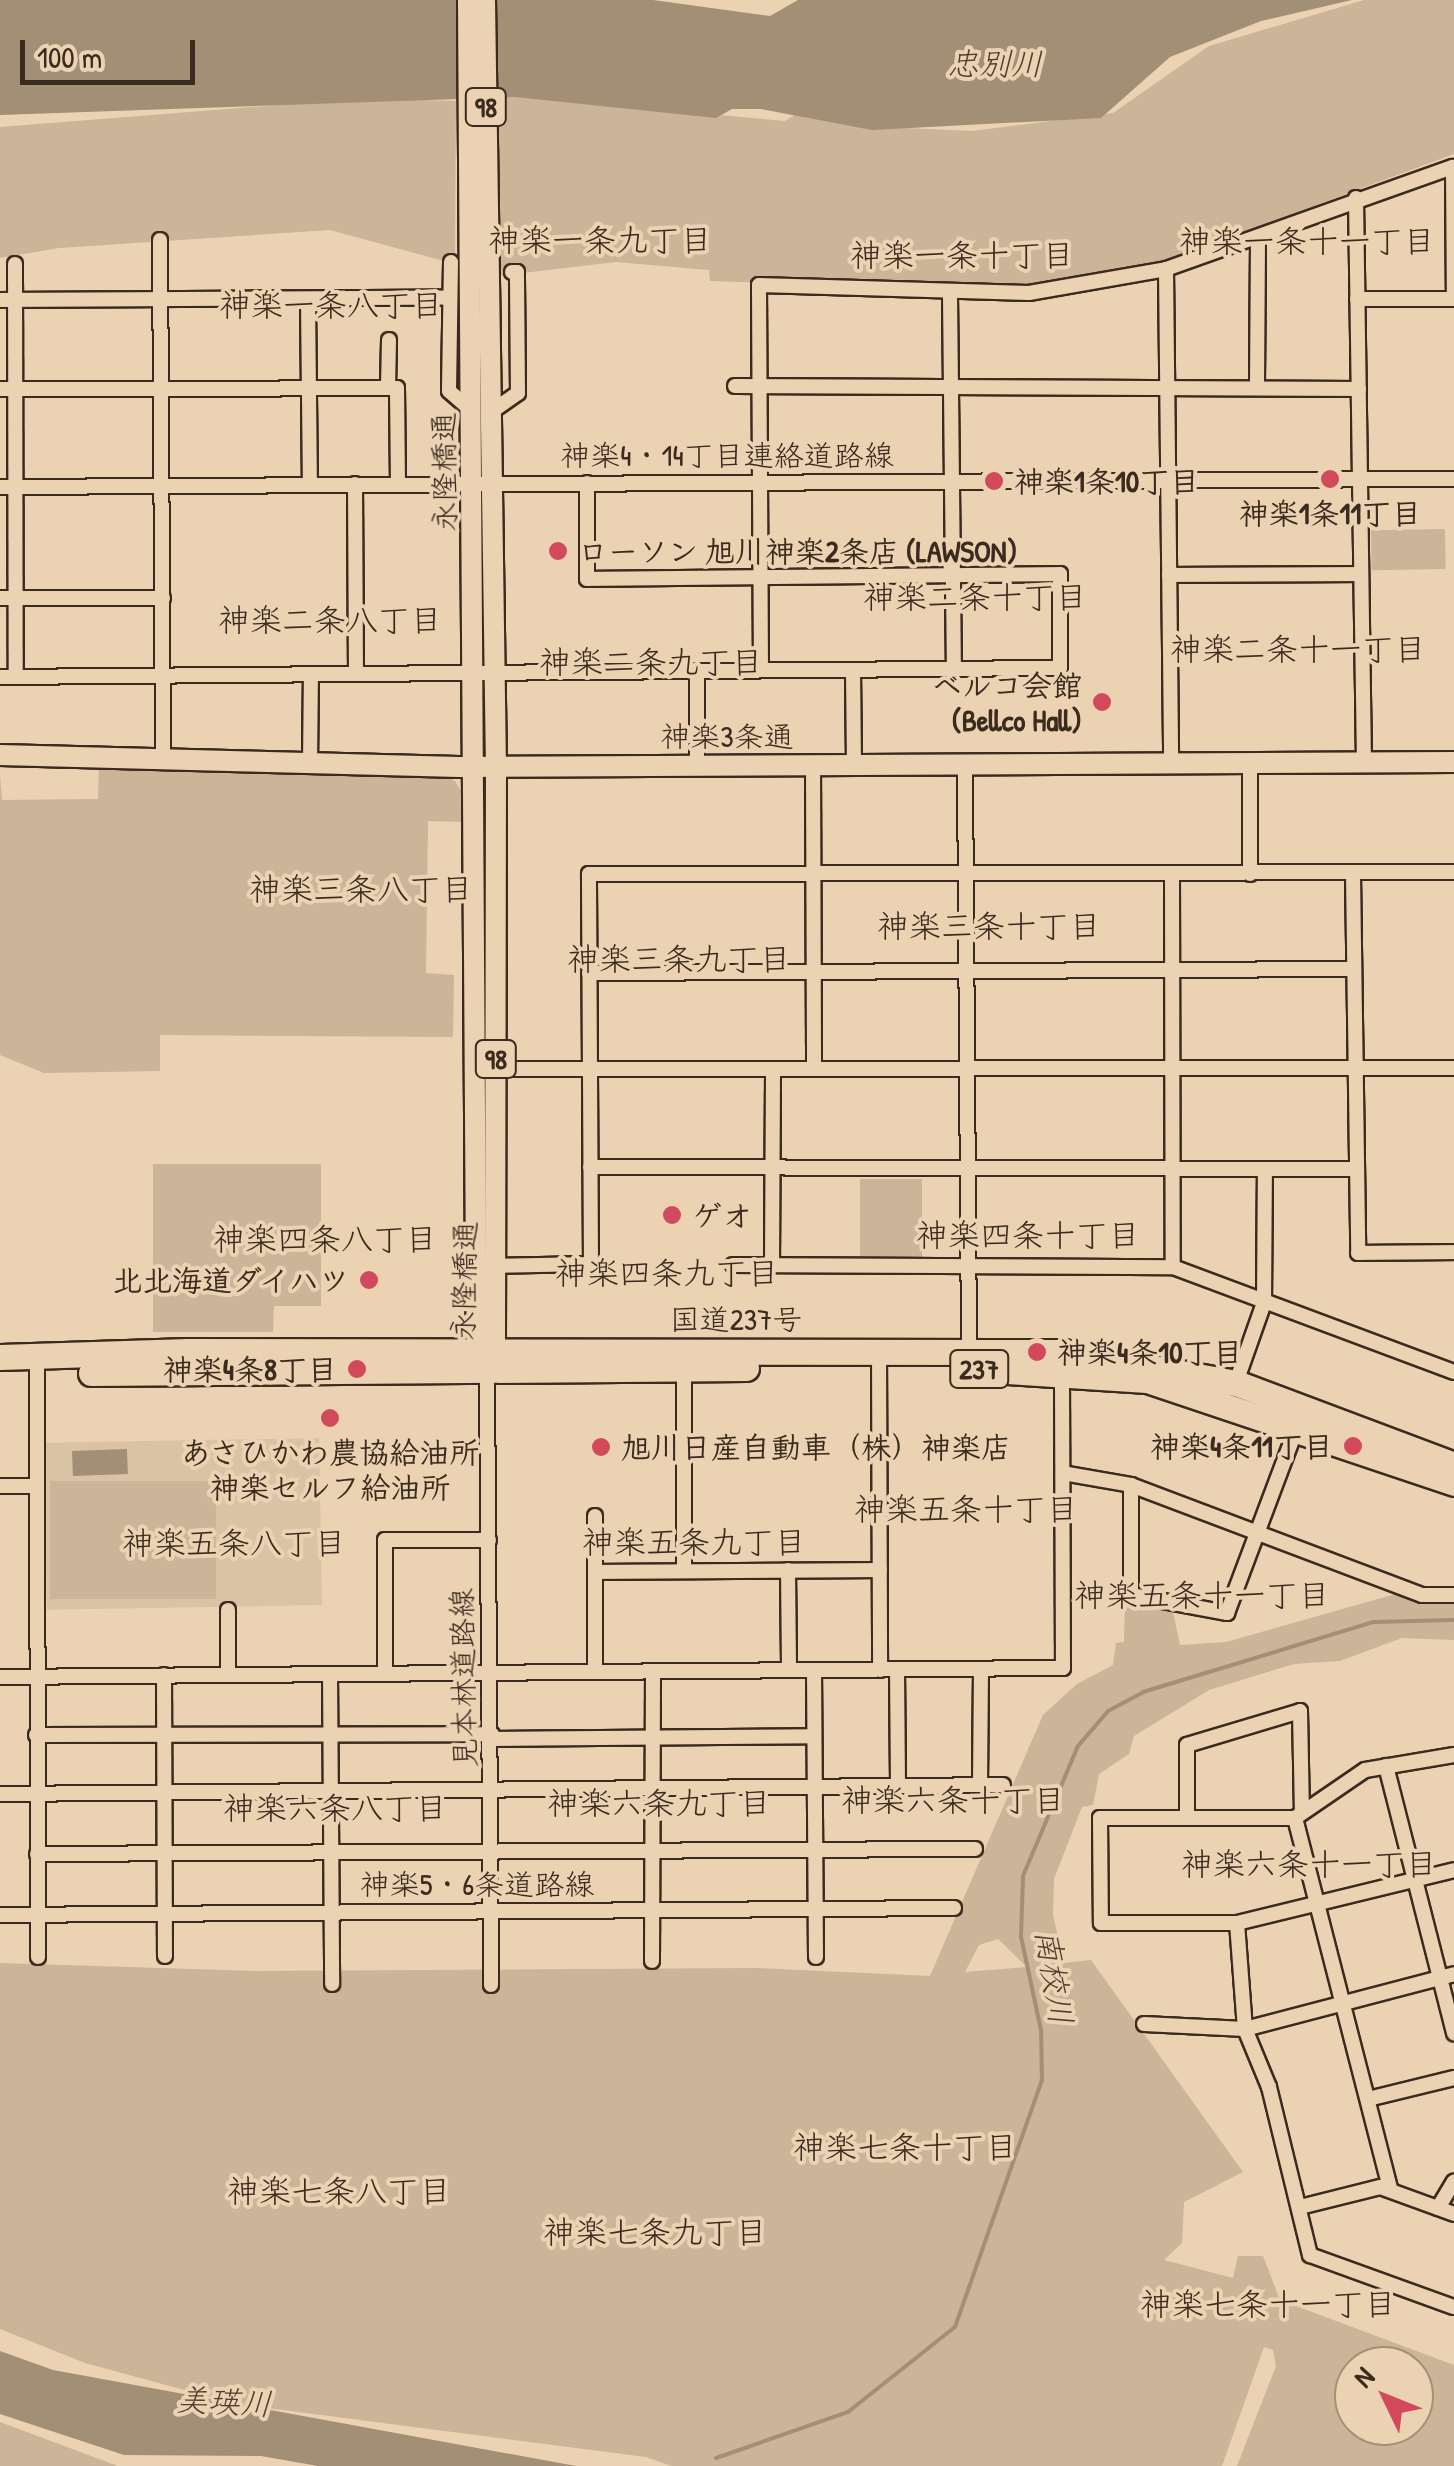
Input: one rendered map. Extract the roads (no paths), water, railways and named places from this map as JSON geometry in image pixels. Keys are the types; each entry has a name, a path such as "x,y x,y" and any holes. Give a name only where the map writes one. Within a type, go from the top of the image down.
{"highway":[{"name":"国道237号","path":"0,1375 37,1366 486,1356 1062,1362 1232,1393 1454,1482"},
{"name":"国道237号","path":"0,1358 37,1366"},
{"name":"国道237号","path":"1300,1419 1454,1464"}],"main road":[{"name":"永隆橋通","path":"468,0 484,483 486,1356"},
{"name":"永隆橋通","path":"477,213 485,0"},
{"name":"神楽3条通","path":"0,755 485,767 1454,762"}],"street":[{"path":"761,670 758,286 950,295 1030,293 1166,269 1356,198 1453,167 1454,299 1357,299"},
{"path":"1356,198 1364,762"},
{"path":"1257,384 1258,237"},
{"path":"160,240 164,757"},
{"path":"451,262 448,391 482,412 518,394 518,272 512,272"},
{"path":"15,264 8,300 7,487 17,598 8,676 1060,668 1060,574 587,579 588,483"},
{"path":"1166,269 1171,763"},
{"path":"950,295 954,668"},
{"path":"8,300 449,298"},
{"path":"308,300 310,484"},
{"path":"388,388 389,340"},
{"path":"735,386 1257,384 1358,389"},
{"path":"8,389 397,388 398,484"},
{"name":"神楽4・14丁目連絡道路線","path":"7,487 1454,479"},
{"path":"355,484 356,674"},
{"path":"1169,576 1361,574"},
{"path":"0,598 162,598"},
{"path":"854,670 854,765"},
{"path":"696,672 697,766"},
{"path":"310,765 311,674"},
{"path":"1250,763 1250,874"},
{"path":"965,764 964,1069 969,1360"},
{"path":"812,766 814,1069"},
{"path":"486,1266 591,1264 589,874 1454,872"},
{"path":"1172,874 1173,1267"},
{"path":"1353,874 1358,1253 1454,1252"},
{"path":"590,972 1354,969"},
{"path":"486,1069 1454,1068"},
{"path":"772,1265 773,1069"},
{"path":"590,1167 772,1171 1357,1169"},
{"path":"1232,1393 1264,1304 1265,1169"},
{"path":"733,1265 1173,1267 1454,1372"},
{"name":"見本林道路線","path":"486,1356 491,1986"},
{"path":"684,1360 684,1571"},
{"path":"879,1360 880,1670"},
{"path":"0,1676 1063,1668 1062,1362"},
{"path":"37,1366 34,1486 38,1957"},
{"path":"1131,1485 1131,1595 1227,1613 1300,1419"},
{"path":"1063,1474 1131,1485 1422,1595 1454,1595"},
{"path":"0,1486 34,1486"},
{"path":"595,1516 595,1672"},
{"path":"386,1674 385,1540 488,1540"},
{"path":"788,1570 789,1670"},
{"path":"595,1572 880,1570"},
{"path":"228,1610 228,1675"},
{"path":"980,1785 981,1669"},
{"path":"814,1670 816,1957"},
{"path":"898,1670 898,1786"},
{"path":"652,1961 653,1672"},
{"path":"330,1674 332,1984"},
{"path":"164,1675 165,1956"},
{"path":"1187,1818 1188,1745 1300,1711 1298,1815 1317,1905 1390,2188"},
{"path":"36,1734 814,1736"},
{"path":"1454,1755 1365,1770 1298,1815 1100,1818 1101,1923 1237,1923 1454,1870"},
{"path":"1386,1766 1447,1976 1454,2033"},
{"path":"0,1794 1002,1785"},
{"path":"38,1854 975,1849"},
{"name":"神楽5・6条道路線","path":"0,1915 954,1908"},
{"path":"1237,1923 1245,2029 1270,2088 1310,2254 1454,2307"},
{"path":"1144,2024 1245,2029 1447,1976"},
{"path":"1368,2099 1454,2078"},
{"path":"1438,2208 1454,2180"},
{"path":"1300,2207 1390,2188 1454,2214"}],"water":[{"name":"忠別川","path":"0,0 653,0 770,16 798,0 1352,0 1261,21 1170,57 1101,118 872,130 761,109 732,109 716,118 515,97 0,115"},
{"path":"127,1449 128,1474 73,1476 72,1451"},
{"name":"美瑛川","path":"0,2351 53,2370 576,2466 318,2466 261,2456 124,2455 0,2414"}],"waterway":[{"name":"南校川","path":"716,2458 848,2412 955,2327 1042,2080 1041,2030 1021,1937 1023,1876 1078,1746 1108,1711 1143,1692 1374,1622 1454,1620"}],"place":[{"name":"神楽1条11丁目","path":"1330,479"},
{"name":"神楽1条10丁目","path":"994,481"},
{"name":"ローソン 旭川神楽2条店 (LAWSON)","path":"558,551"},
{"name":"ベルコ会館 (Bellco Hall)","path":"1102,702"},
{"name":"ゲオ","path":"672,1215"},
{"name":"北北海道ダイハツ","path":"369,1280"},
{"name":"神楽4条10丁目","path":"1037,1352"},
{"name":"神楽4条8丁目","path":"357,1369"},
{"name":"あさひかわ農協給油所 神楽セルフ給油所","path":"330,1418"},
{"name":"神楽4条11丁目","path":"1353,1446"},
{"name":"旭川日産自動車（株）神楽店","path":"601,1447"}],"district":[{"name":"神楽一条九丁目","path":"600,240"},
{"name":"神楽一条十一丁目","path":"1307,241"},
{"name":"神楽一条十丁目","path":"962,255"},
{"name":"神楽一条八丁目","path":"331,305"},
{"name":"神楽二条十丁目","path":"975,597"},
{"name":"神楽二条八丁目","path":"330,620"},
{"name":"神楽二条十一丁目","path":"1298,649"},
{"name":"神楽二条九丁目","path":"651,662"},
{"name":"神楽三条八丁目","path":"361,889"},
{"name":"神楽三条十丁目","path":"989,926"},
{"name":"神楽三条九丁目","path":"679,959"},
{"name":"神楽四条十丁目","path":"1028,1235"},
{"name":"神楽四条八丁目","path":"325,1239"},
{"name":"神楽四条九丁目","path":"667,1273"},
{"name":"神楽五条十丁目","path":"966,1509"},
{"name":"神楽五条九丁目","path":"694,1542"},
{"name":"神楽五条八丁目","path":"234,1543"},
{"name":"神楽五条十一丁目","path":"1202,1595"},
{"name":"神楽六条十丁目","path":"953,1800"},
{"name":"神楽六条九丁目","path":"659,1803"},
{"name":"神楽六条八丁目","path":"335,1808"},
{"name":"神楽六条十一丁目","path":"1309,1864"},
{"name":"神楽七条十丁目","path":"905,2147"},
{"name":"神楽七条八丁目","path":"339,2191"},
{"name":"神楽七条九丁目","path":"655,2232"},
{"name":"神楽七条十一丁目","path":"1268,2304"}]}
